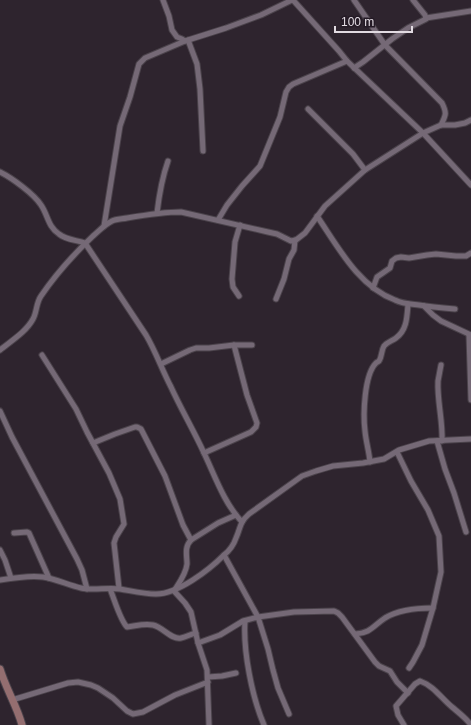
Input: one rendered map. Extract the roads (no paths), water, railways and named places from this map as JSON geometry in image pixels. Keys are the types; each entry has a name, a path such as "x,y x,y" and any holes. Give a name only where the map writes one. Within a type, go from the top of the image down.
{"street":[{"path":"163,0 172,30 177,37 186,41 197,64 200,89 203,151"},
{"path":"104,226 120,126 139,64 144,58 186,41 261,15 292,0 339,51 347,62 423,133 471,185"},
{"path":"354,0 385,45 442,103 446,111 441,125"},
{"path":"413,0 426,18"},
{"path":"354,68 408,28 422,22 426,18 471,11"},
{"path":"218,220 227,205 260,166 280,117 286,92 290,87 293,84 347,62"},
{"path":"308,109 352,154 365,170"},
{"path":"0,350 30,324 41,296 85,243 104,226 113,221 139,216 181,212 277,234 291,240 295,240 305,233 325,206 365,170 423,133 441,125 465,123 471,120"},
{"path":"157,214 160,190 168,161"},
{"path":"0,172 8,176 37,200 42,207 48,222 57,233 62,237 85,243 146,335 215,478 236,515 242,522"},
{"path":"317,216 345,258 373,288 394,300 408,304 455,308"},
{"path":"239,296 233,287 232,279 235,242 240,225"},
{"path":"276,299 284,279 289,259 294,250 295,240"},
{"path":"373,288 377,277 390,268 392,261 396,258 409,258 436,254 466,256 471,253"},
{"path":"370,462 365,433 364,415 368,379 376,363 379,361 384,346 388,342 396,339 403,331 406,322 408,304"},
{"path":"424,306 441,321 470,335 471,400"},
{"path":"161,364 193,349 234,345 252,345"},
{"path":"204,453 251,432 257,425 247,395 234,345"},
{"path":"42,356 76,409 115,486 120,499 124,515 124,525 117,534 114,543 119,588"},
{"path":"441,365 438,380 442,429 439,441 445,469 466,532"},
{"path":"0,411 12,437 77,559 82,570 87,589"},
{"path":"93,443 135,427 141,429 165,476 183,525 191,540"},
{"path":"0,580 38,576 87,589 119,588 139,593 168,593 199,576 224,555 235,542 242,522 249,514 302,476 333,466 384,459 407,447 429,441 471,439"},
{"path":"397,452 428,510 439,536 441,572 433,608 422,645 409,668"},
{"path":"174,591 186,568 186,549 191,540 213,526 236,515"},
{"path":"14,533 29,533 49,578"},
{"path":"0,550 11,578"},
{"path":"224,555 258,617 278,688 289,714"},
{"path":"110,589 127,627 144,624 154,625 178,638 196,633"},
{"path":"174,591 191,612 198,643 207,670 210,725"},
{"path":"355,634 367,632 385,618 392,615 411,609 433,608"},
{"path":"198,643 220,635 245,621 258,617 294,612 334,611 342,617 375,662 379,666 390,671 397,682 408,693"},
{"path":"245,621 247,658 254,694 264,725"},
{"path":"1,673 20,715 22,725"},
{"path":"12,700 68,683 78,682 98,688 133,714 143,712 208,680 236,673"},
{"path":"404,725 396,708 419,682 426,683 433,688 470,722"}]}
